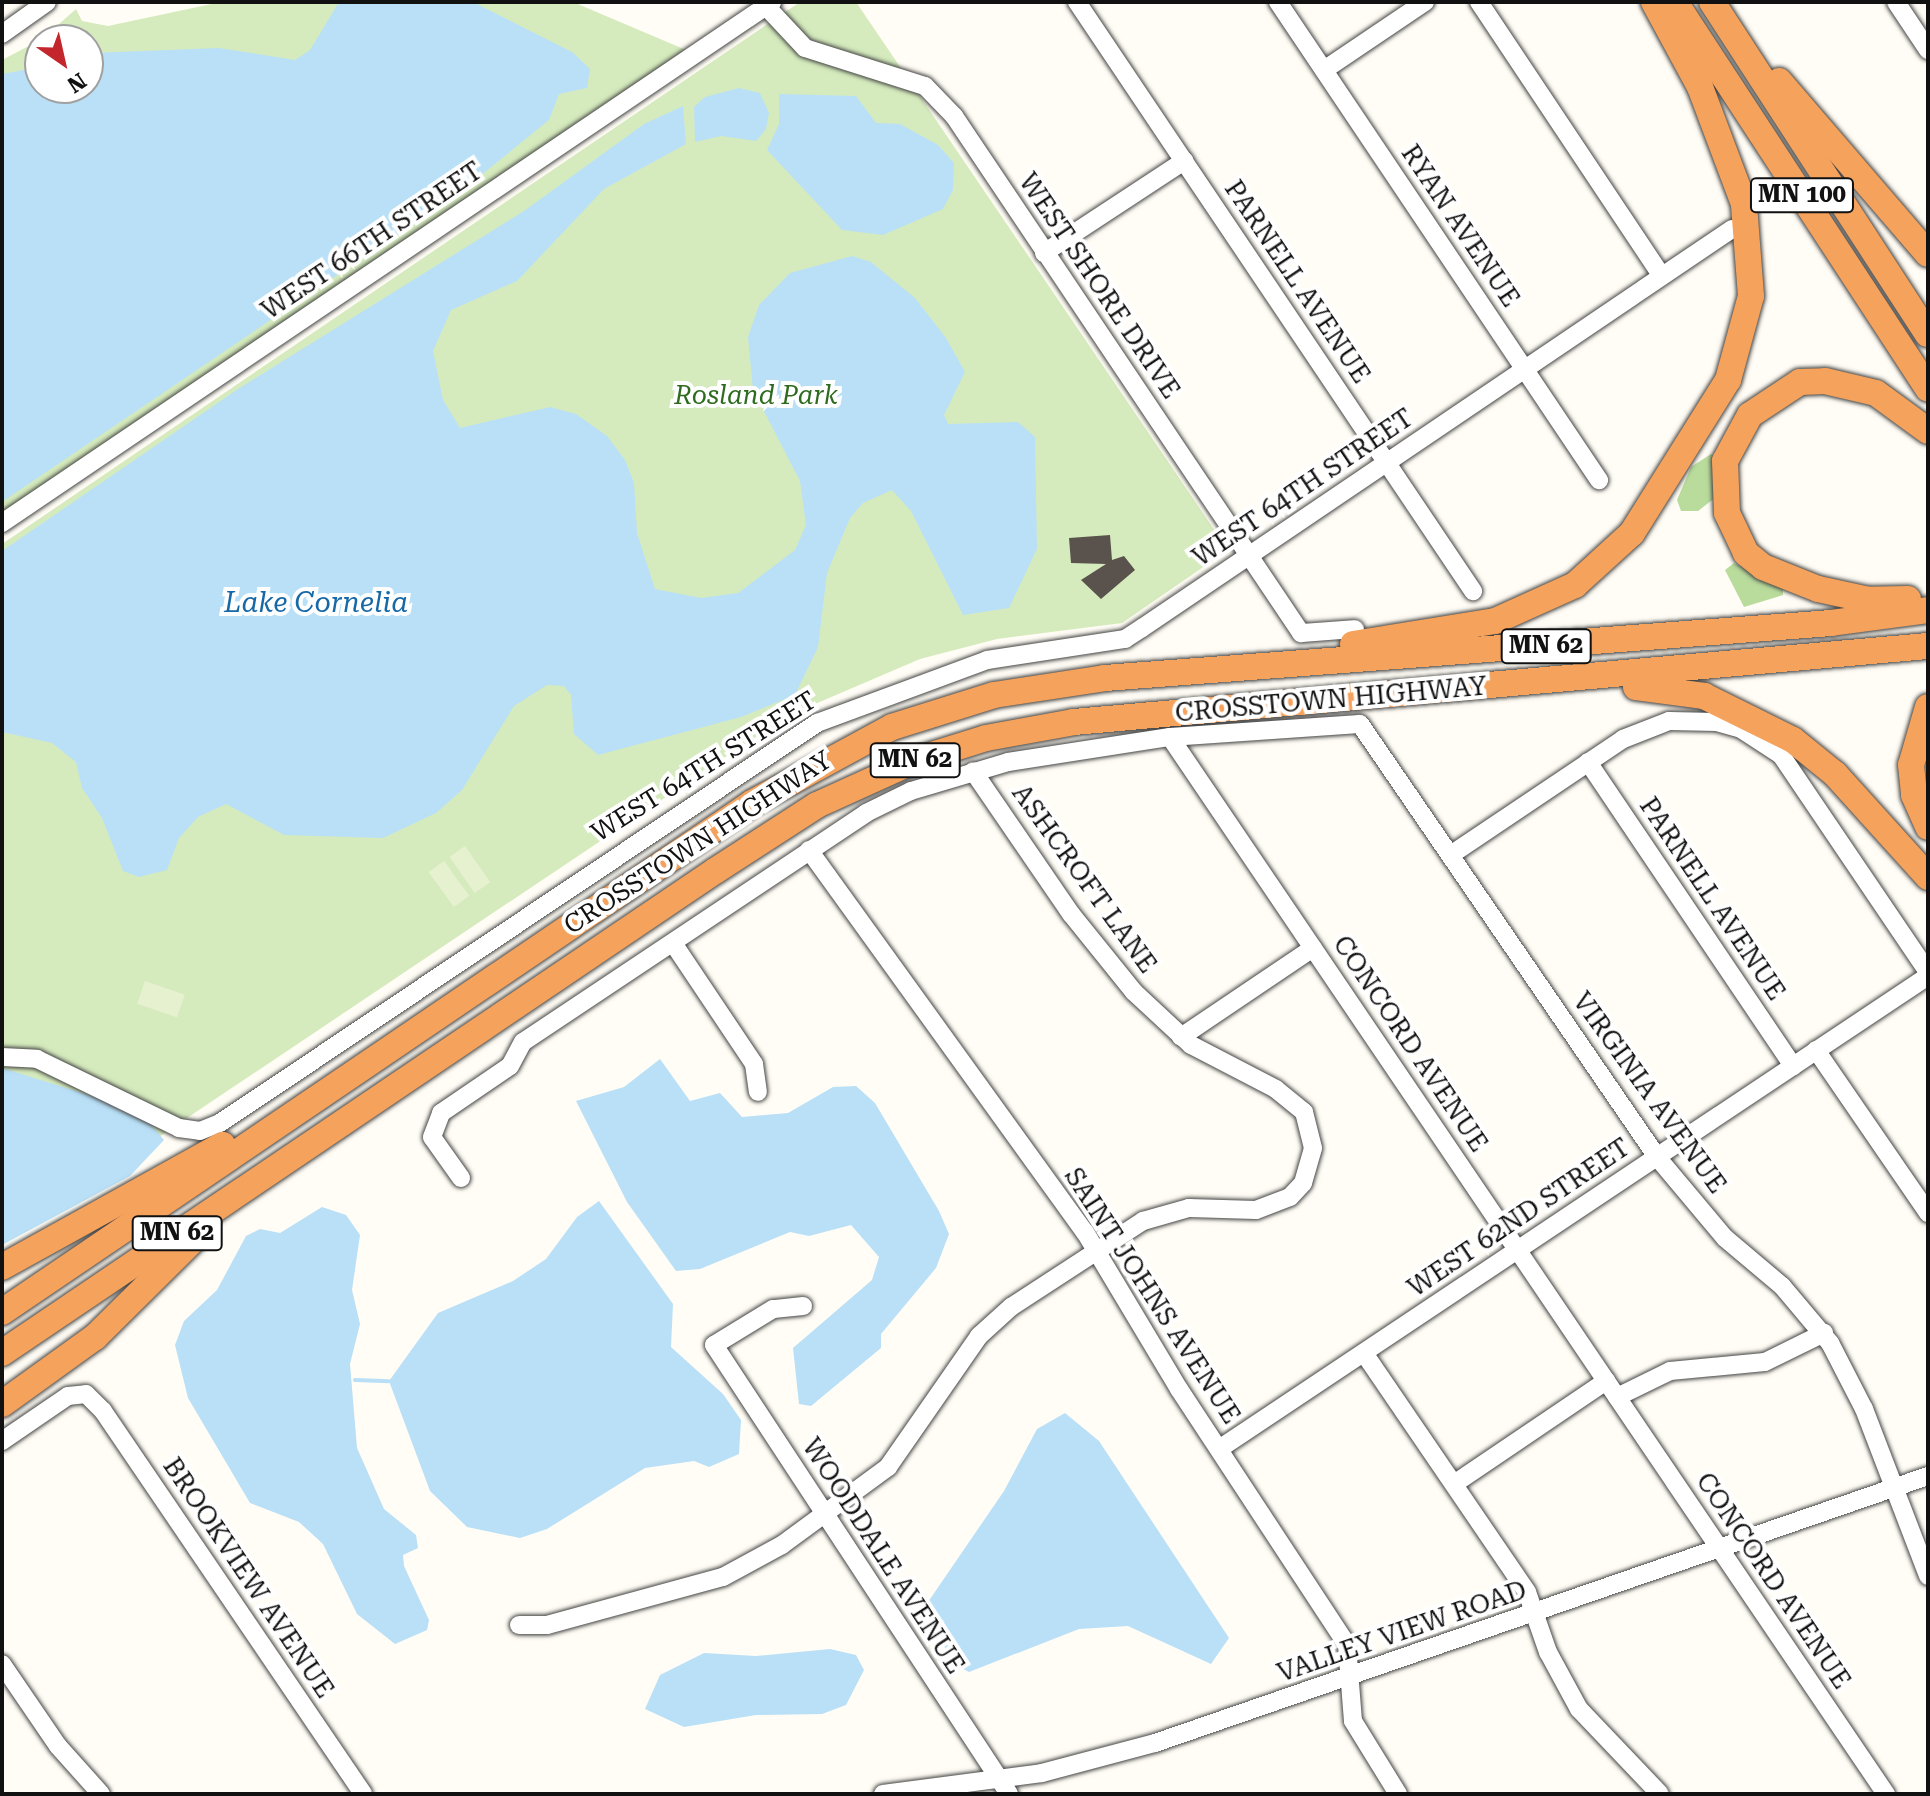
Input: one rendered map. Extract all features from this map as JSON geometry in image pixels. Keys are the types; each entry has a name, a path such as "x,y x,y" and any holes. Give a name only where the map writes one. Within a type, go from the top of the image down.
{"highway":[{"path":"1162,674 1495,621 1560,595 1632,533 1728,380 1751,296 1750,242 1736,177 1700,87 1654,2"},
{"name":"MN 100","path":"1675,2 1928,388"},
{"name":"MN 100","path":"1712,2 1928,334"},
{"path":"1735,39 1763,62 1928,254"},
{"path":"1928,431 1876,393 1825,381 1800,382 1750,415 1725,461 1723,491 1735,537 1783,580 1869,600 1928,599"},
{"name":"CROSSTOWN HIGHWAY","path":"2,1312 752,803 845,749 994,695 1162,674 1831,623 1928,610"},
{"name":"CROSSTOWN HIGHWAY","path":"2,1353 353,1114 817,805 916,760 986,738 1074,722 1928,646"},
{"path":"1573,680 1685,691 1760,720 1825,765 1928,877"},
{"path":"1928,707 1911,765 1914,795 1928,827"},
{"path":"2,1267 338,1084"},
{"path":"2,1404 95,1337 170,1259 353,1114"}],"street":[{"path":"2,34 47,2"},
{"name":"PARNELL AVENUE","path":"1077,2 1473,591"},
{"name":"RYAN AVENUE","path":"1278,2 1599,480"},
{"path":"1324,70 1425,2"},
{"path":"1479,2 1662,276"},
{"path":"1896,2 1928,50"},
{"name":"WEST SHORE DRIVE","path":"766,3 805,48 925,86 954,116 1301,633 1355,629"},
{"name":"WEST 66TH STREET","path":"2,523 766,3"},
{"path":"1044,253 1184,161"},
{"name":"WEST 64TH STREET","path":"2,1057 37,1059 179,1128 210,1127 817,723 987,660 1125,639 1732,229"},
{"path":"1452,854 1623,739 1669,721 1693,719 1741,729 1761,740 1796,774 1928,974"},
{"name":"VIRGINIA AVENUE","path":"1170,737 1360,724 1657,1157 1725,1238 1782,1286 1824,1333 1849,1375 1928,1576"},
{"path":"461,1178 432,1137 432,1125 518,1054 523,1042 809,850 911,791 973,771 1170,737"},
{"name":"CONCORD AVENUE","path":"1170,737 1886,1794"},
{"name":"PARNELL AVENUE","path":"1588,762 1793,1066"},
{"name":"ASHCROFT LANE","path":"519,1625 547,1625 723,1577 826,1515 888,1467 993,1320 1095,1249 1166,1212 1274,1206 1290,1197 1311,1166 1311,1129 1292,1098 1181,1037 1101,954 973,771"},
{"name":"SAINT JOHNS AVENUE","path":"809,850 1095,1249 1219,1449 1347,1645 1353,1721 1398,1794"},
{"path":"673,943 754,1064 758,1092"},
{"path":"1181,1037 1313,948"},
{"name":"WEST 62ND STREET","path":"1219,1449 1928,974"},
{"path":"1816,1050 1928,1213"},
{"name":"WOODDALE AVENUE","path":"803,1306 773,1309 714,1345 1004,1786"},
{"path":"1617,1397 1670,1371 1765,1362 1824,1333"},
{"path":"1364,1353 1527,1592 1579,1709 1660,1794"},
{"path":"1454,1484 1606,1381"},
{"name":"BROOKVIEW AVENUE","path":"2,1441 68,1396 86,1394 103,1411 363,1794"},
{"name":"VALLEY VIEW ROAD","path":"883,1794 1004,1786 1099,1760 1535,1615 1928,1476"},
{"path":"2,1664 58,1746 101,1794"}],"green space":[{"path":"221,2 573,2 686,50 2,513 2,60 24,48 24,104 104,104 104,25"},
{"name":"Rosland Park","path":"800,2 856,2 1228,550 1122,623 997,639 920,659 787,716 2,1242 2,544"},
{"path":"76,9 82,21 98,24 59,24"},
{"path":"1711,454 1719,459 1716,497 1698,511 1681,511 1677,500 1691,467"},
{"path":"1734,563 1783,588 1783,595 1744,607 1725,570"},
{"path":"465,846 490,882 475,893 449,857"},
{"path":"444,861 469,896 454,907 429,872"},
{"path":"145,981 185,995 177,1017 137,1004"}],"water":[{"path":"339,2 477,4 572,52 590,69 587,88 559,94 549,120 464,189 2,502 2,74 24,70 24,104 104,104 104,52 219,48 295,60 310,50"},
{"path":"739,88 760,93 769,113 766,129 756,141 721,136 695,142 694,107 705,97"},
{"path":"779,94 856,96 876,123 900,124 938,145 954,163 953,190 943,209 883,235 842,230 767,150 779,124"},
{"name":"Lake Cornelia","path":"683,106 686,144 604,189 517,281 451,310 433,351 443,400 460,428 550,407 576,414 607,436 625,460 634,483 637,533 655,589 701,598 738,593 795,550 806,525 800,481 753,390 748,337 759,305 790,273 852,256 871,262 915,298 946,338 965,372 944,415 948,424 1018,422 1035,437 1037,549 1009,608 963,615 911,511 892,490 863,503 850,518 827,573 818,647 795,695 741,717 598,755 574,734 571,695 564,686 547,685 514,706 462,790 436,813 383,838 284,835 226,804 198,817 179,838 167,870 139,877 123,871 102,818 82,788 76,762 52,743 2,732 2,551 238,389 524,211 644,124"},
{"path":"660,1059 690,1101 720,1093 742,1117 788,1113 833,1087 856,1086 875,1103 939,1211 949,1234 936,1268 881,1334 881,1348 811,1406 799,1404 793,1348 872,1280 879,1257 851,1225 809,1236 790,1232 700,1269 676,1271 627,1202 576,1101 624,1087"},
{"path":"2,1068 105,1100 149,1122 164,1140 130,1176 2,1245"},
{"path":"599,1201 673,1304 671,1347 723,1394 741,1420 739,1454 709,1467 694,1461 645,1468 547,1529 520,1538 467,1527 430,1491 389,1381 438,1313 513,1281 546,1259 577,1217"},
{"path":"322,1207 346,1215 360,1235 352,1290 360,1324 350,1364 357,1448 384,1509 416,1535 418,1548 403,1555 404,1566 429,1620 427,1630 395,1644 357,1614 323,1544 299,1522 250,1503 188,1398 175,1345 184,1321 217,1290 246,1236 260,1229 280,1233"},
{"path":"1065,1413 1099,1441 1229,1638 1211,1664 1128,1626 1079,1629 969,1672 956,1665 927,1620 928,1602 1004,1491 1037,1429"},
{"path":"830,1649 856,1655 864,1670 846,1705 822,1714 756,1715 684,1727 645,1709 660,1675 704,1653 756,1656"}],"building":[{"path":"1110,535 1112,560 1124,556 1135,570 1101,599 1081,580 1106,564 1071,563 1069,538"}],"waterway":[{"path":"355,1380 389,1381"}]}
